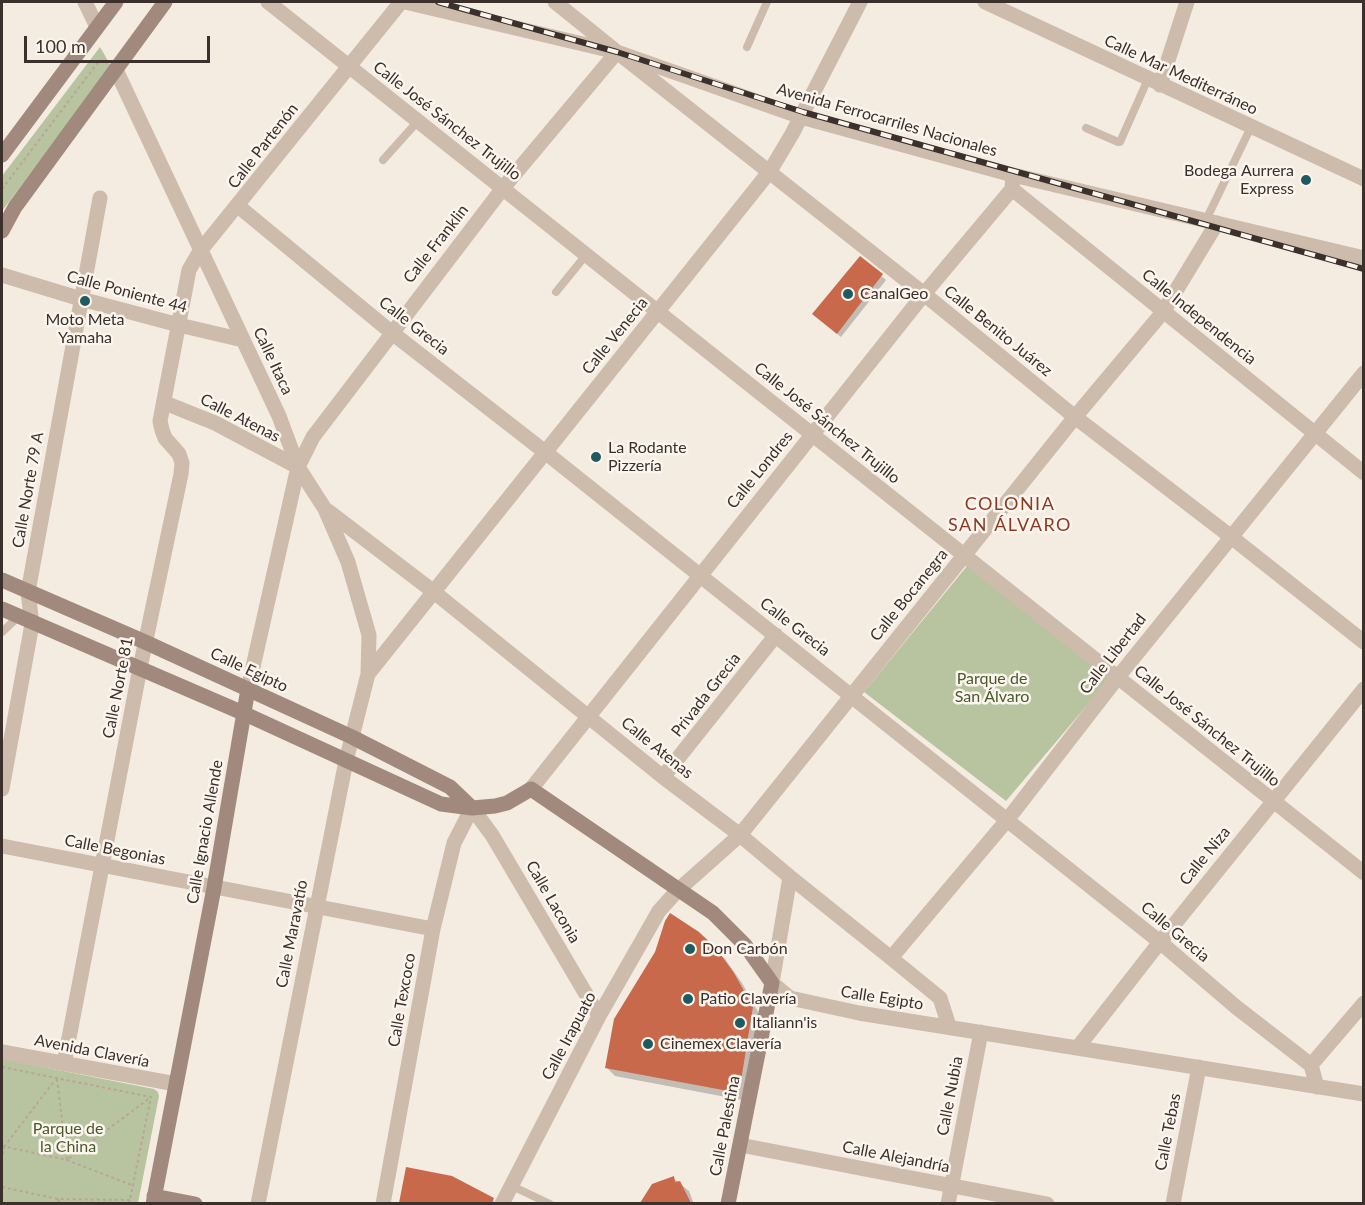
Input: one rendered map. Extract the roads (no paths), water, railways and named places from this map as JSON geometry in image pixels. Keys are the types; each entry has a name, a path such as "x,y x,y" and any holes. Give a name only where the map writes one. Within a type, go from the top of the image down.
{"street":[{"path":"85,2 97,27"},
{"path":"2,155 116,2"},
{"path":"2,231 15,207 165,2"},
{"name":"Calle José Sánchez Trujillo","path":"268,2 1364,873"},
{"name":"Calle Partenón","path":"179,325 189,270 200,250 238,206 401,2"},
{"name":"Avenida Ferrocarriles Nacionales","path":"405,2 616,52 801,117 1012,182 1211,221 1364,258"},
{"name":"Calle Benito Juárez","path":"555,2 770,171 1075,417 1364,642"},
{"name":"Calle Venecia","path":"369,674 770,171 801,117 860,2"},
{"name":"Calle Mar Mediterráneo","path":"984,2 1364,179"},
{"path":"1154,82 1187,2"},
{"name":"Calle Franklin","path":"298,467 313,437 391,332 502,188 616,52"},
{"name":"Calle Itaca","path":"113,74 279,416 298,467 326,510 356,585 369,635 369,674"},
{"name":"Calle Londres","path":"531,789 1012,182"},
{"name":"Calle Independencia","path":"1012,182 1163,312 1364,473"},
{"name":"Calle Norte 79 A","path":"2,789 27,592 100,198"},
{"name":"Calle Grecia","path":"238,206 391,332 1008,819 1160,942 1236,1007 1311,1065"},
{"name":"Calle Bocanegra","path":"677,891 740,835 1075,417 1163,312 1211,221"},
{"name":"Calle Poniente 44","path":"2,275 81,299 243,340"},
{"name":"Calle Norte 81","path":"64,1064 145,642 182,463 179,454 165,438 160,421 179,325"},
{"name":"Calle Libertad","path":"891,957 1008,819 1230,536 1364,373"},
{"name":"Calle Atenas","path":"165,404 215,423 298,467"},
{"name":"Calle Ignacio Allende","path":"153,1200 214,888 243,713 298,467"},
{"name":"Calle Atenas","path":"326,510 434,592 891,957 940,998 949,1026"},
{"name":"Calle Egipto","path":"2,580 248,688 352,737 450,787 472,808"},
{"path":"2,609 243,713 441,804 472,808 507,803 531,789"},
{"name":"Privada Grecia","path":"663,777 776,635"},
{"name":"Calle Maravatío","path":"258,1203 315,907 346,761 369,674"},
{"name":"Calle Niza","path":"1077,1047 1364,689"},
{"name":"Calle Egipto","path":"531,789 677,891 713,913 745,945 772,983 790,998 813,1004 1364,1094"},
{"name":"Calle Texcoco","path":"383,1203 433,930 454,843 472,808"},
{"name":"Calle Laconia","path":"472,808 492,834 599,1017"},
{"name":"Calle Begonias","path":"2,846 433,930"},
{"name":"Calle Palestina","path":"728,1203 772,983 790,877"},
{"name":"Calle Irapuato","path":"502,1203 599,1017 659,911 677,891"},
{"path":"1317,1087 1311,1065 1364,1003"},
{"name":"Calle Nubia","path":"948,1203 981,1032"},
{"name":"Avenida Clavería","path":"2,1052 176,1084"},
{"name":"Calle Tebas","path":"1173,1203 1199,1067"},
{"name":"Calle Alejandría","path":"740,1145 1047,1203"},
{"path":"153,1200 195,1203"}],"lane":[{"path":"747,47 767,2"},
{"path":"1086,128 1120,142 1154,82"},
{"path":"383,160 418,121"},
{"path":"1211,221 1251,127"},
{"path":"556,292 586,255"},
{"path":"2,632 25,620"},
{"path":"512,1186 550,1203"}],"railway":[{"path":"438,2 617,52 803,112 1364,269"}],"place":[{"name":"Bodega Aurrera Express","path":"1306,180"},
{"name":"CanalGeo","path":"848,294"},
{"name":"Moto Meta Yamaha","path":"85,301"},
{"name":"La Rodante Pizzería","path":"596,457"},
{"name":"Don Carbón","path":"690,949"},
{"name":"Patio Clavería","path":"688,999"},
{"name":"Italiann'is","path":"740,1023"},
{"name":"Cinemex Clavería","path":"648,1044"}],"district":[{"name":"COLONIA SAN ÁLVARO","path":"1010,514"}],"park label":[{"name":"Parque de San Álvaro","path":"992,688"},
{"name":"Parque de la China","path":"68,1138"}]}
